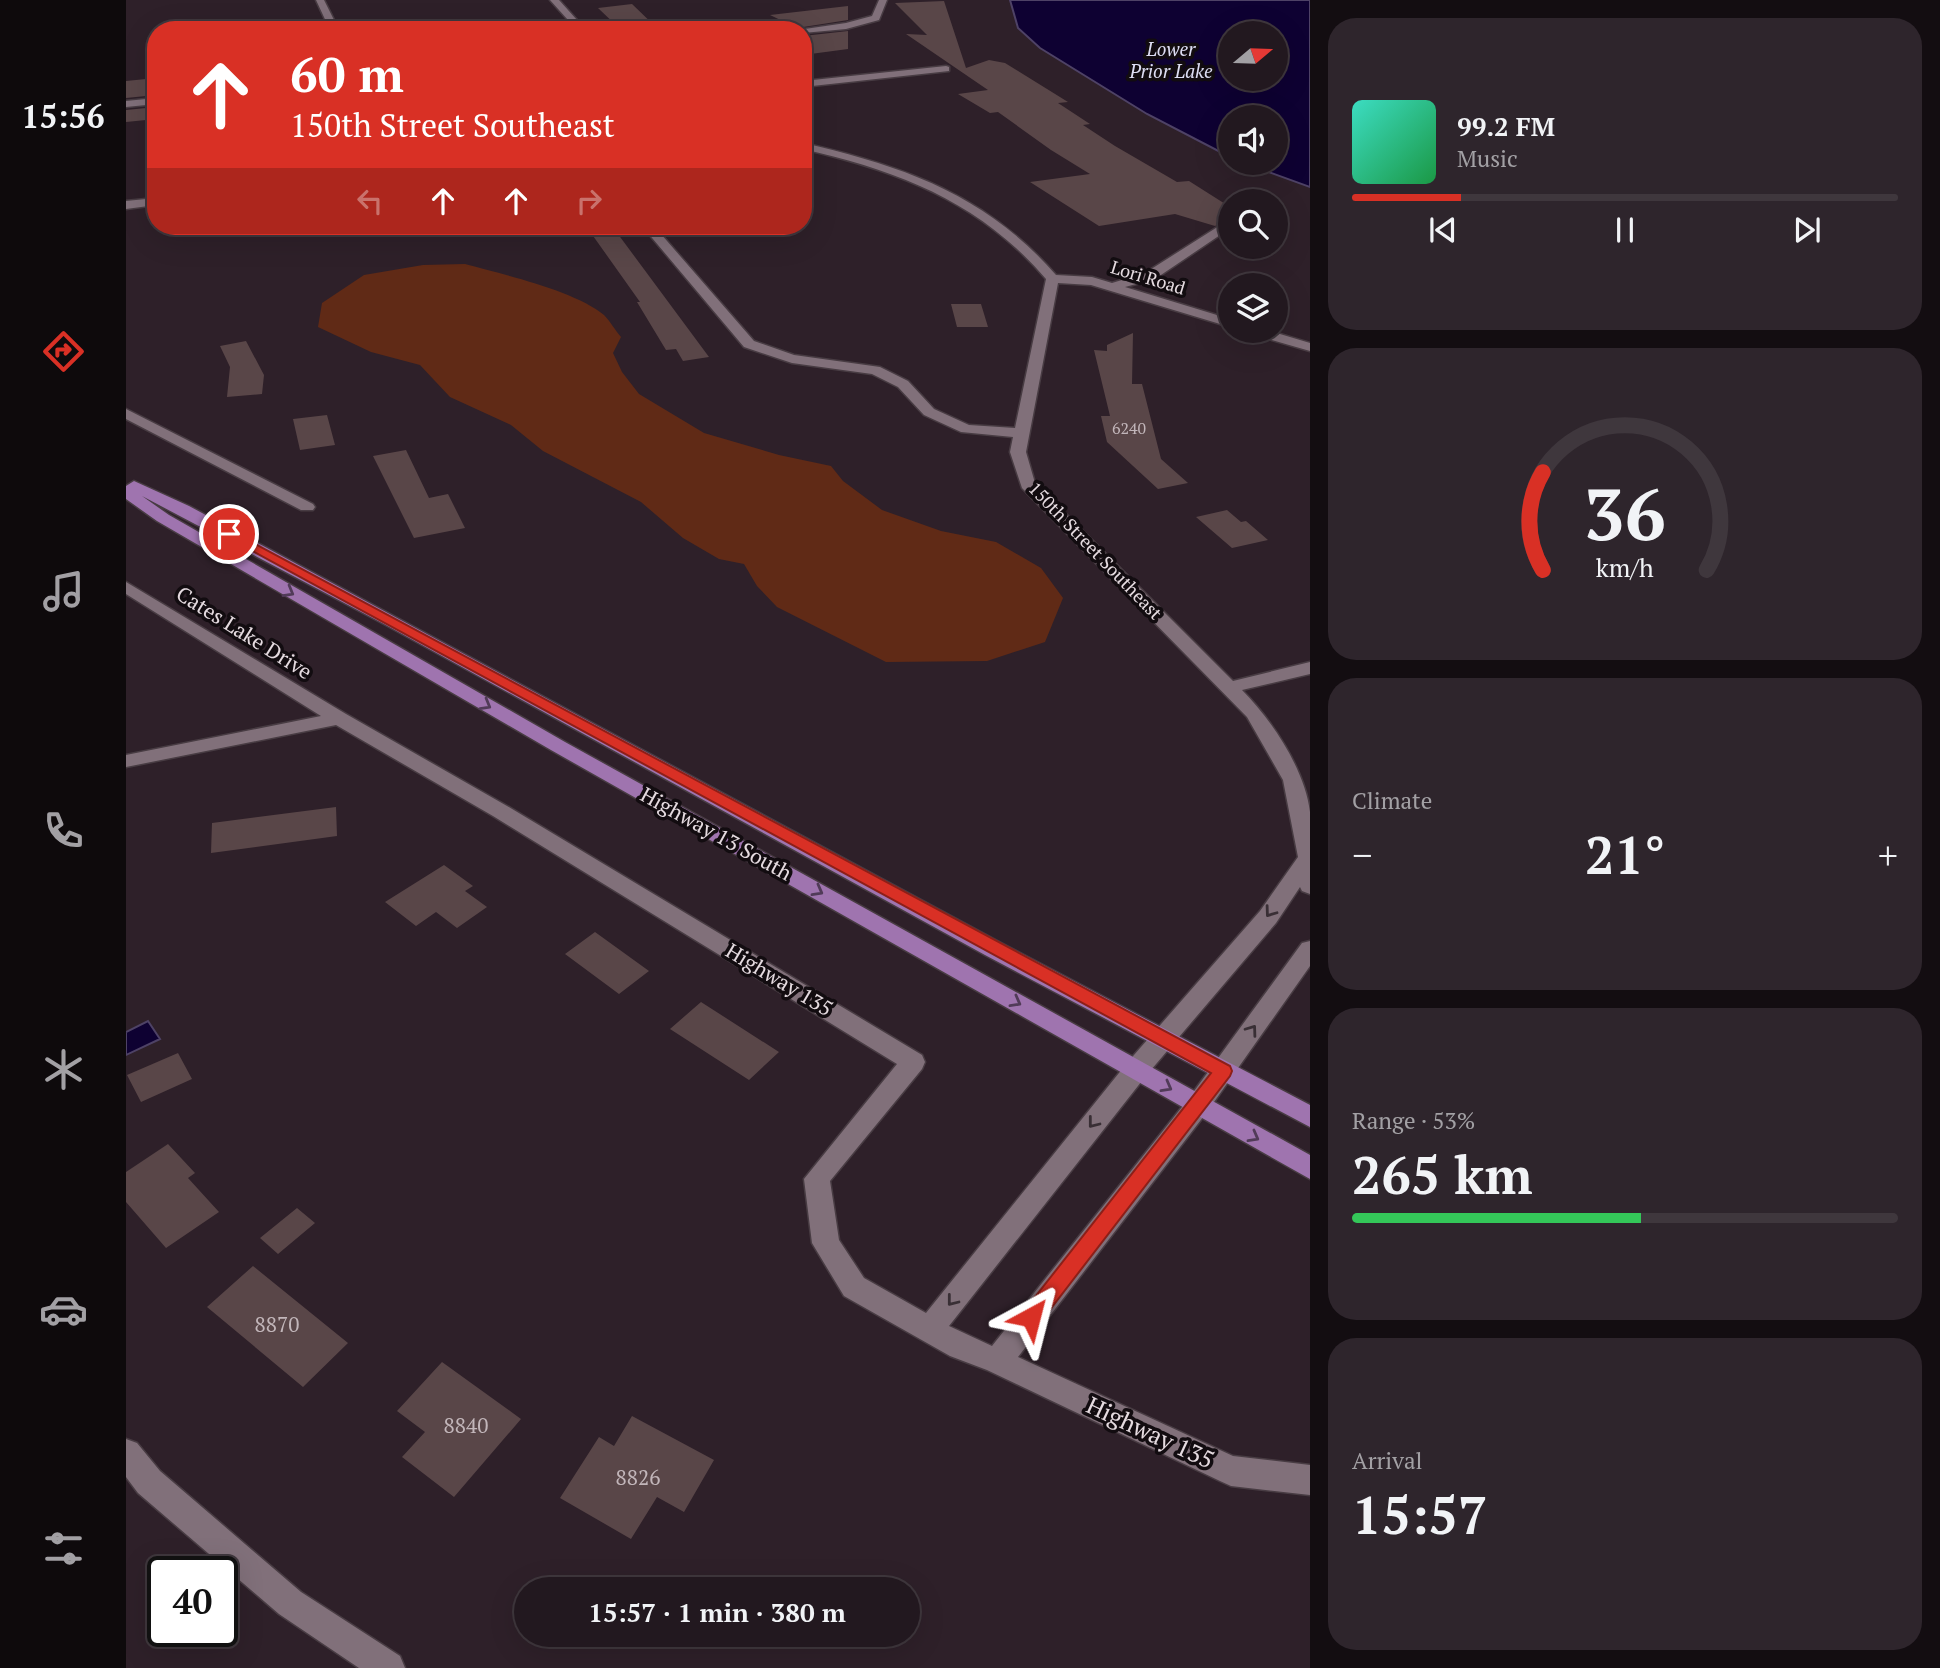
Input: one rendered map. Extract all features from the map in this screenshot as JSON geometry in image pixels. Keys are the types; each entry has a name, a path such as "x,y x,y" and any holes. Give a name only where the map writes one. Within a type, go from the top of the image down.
{"main road":[{"name":"Highway 13 South","path":"126,482 184,509 1310,1117"},
{"name":"Highway 13 South","path":"126,492 163,518 401,657 1310,1168"}],"street":[{"path":"320,0 330,21"},
{"path":"554,0 574,21"},
{"path":"812,29 865,22 876,18 883,0"},
{"path":"812,83 946,69"},
{"path":"126,104 147,102"},
{"path":"812,148 883,166 937,188 1019,244 1052,279"},
{"path":"126,205 147,202"},
{"path":"1111,287 1150,276 1218,232"},
{"path":"656,235 749,344 792,359 875,370 903,384 929,412 966,429 1022,433"},
{"name":"Lori Road","path":"1052,279 1092,281 1218,319"},
{"name":"150th Street Southeast","path":"1052,279 1018,452 1028,485 1255,714 1293,780 1306,826 1310,886"},
{"path":"1288,340 1310,347"},
{"path":"126,413 307,507"},
{"name":"Cates Lake Drive","path":"126,587 339,718"},
{"path":"1228,688 1310,668"},
{"path":"126,761 339,718"},
{"name":"Highway 135","path":"339,718 500,811 914,1062 817,1179 826,1243 854,1287 960,1347 997,1361 1231,1471 1310,1480"},
{"path":"929,1330 1136,1070 1268,917 1309,857"},
{"path":"997,1361 1198,1105 1310,949"},
{"path":"126,1453 149,1482 290,1604 388,1668"}],"shaded area":[{"path":"465,264 518,278 592,306 604,315 621,337 613,353 622,372 639,394 704,433 779,455 831,466 843,481 882,510 941,531 996,542 1041,568 1063,598 1045,642 987,661 886,662 777,607 757,586 744,564 719,559 683,538 641,502 543,451 511,425 450,397 420,365 371,352 318,327 322,303 364,275 423,265"}],"water":[{"name":"Lower Prior Lake","path":"1010,0 1310,0 1310,187 1277,175 1288,175 1288,105 1218,105 1218,151 1147,114 1040,48 1018,28"},
{"path":"148,1021 160,1039 126,1055 126,1032"}],"building":[{"path":"944,1 966,68 989,60 1005,63 1068,102 1058,103 1090,124 1083,125 1115,146 1177,182 1189,181 1218,199 1218,224 1215,226 1175,214 1099,226 1030,182 1090,174 998,112 990,113 958,94 988,90 906,34 927,35 895,3"},
{"path":"632,4 650,21 612,21 598,8"},
{"path":"848,6 848,20 812,26 812,21 782,21 770,15"},
{"path":"848,31 848,49 812,54 812,35"},
{"path":"147,79 147,96 126,98 126,81"},
{"path":"147,108 147,120 126,122 126,110"},
{"path":"592,235 619,235 709,357 683,361 676,349 666,350 637,302 640,302"},
{"path":"951,304 981,304 988,327 957,327"},
{"path":"1133,333 1132,384 1142,384 1161,459 1188,483 1158,489 1107,442 1101,416 1110,416 1094,350 1107,351 1107,345"},
{"path":"246,341 264,375 262,394 227,397 230,367 220,346"},
{"path":"327,415 335,445 300,450 293,419"},
{"path":"406,450 429,498 448,494 465,528 414,538 373,456"},
{"path":"1227,510 1241,522 1246,521 1268,540 1232,548 1196,517"},
{"path":"336,807 337,836 211,853 212,823"},
{"path":"444,865 473,886 465,891 487,907 457,928 436,912 416,926 385,902"},
{"path":"595,932 649,971 619,994 565,954"},
{"path":"701,1002 779,1052 749,1080 670,1029"},
{"path":"178,1053 192,1079 141,1102 127,1075"},
{"path":"168,1144 195,1173 188,1178 219,1212 166,1248 126,1202 126,1172"},
{"path":"297,1208 315,1223 278,1254 260,1238"},
{"path":"253,1266 348,1343 303,1387 207,1307"},
{"path":"442,1362 521,1419 454,1497 402,1457 425,1432 397,1411"},
{"path":"632,1416 714,1460 684,1512 657,1497 631,1539 560,1498 599,1437 614,1446"}],"route":[{"path":"229,534 1223,1071 1031,1317"}]}
